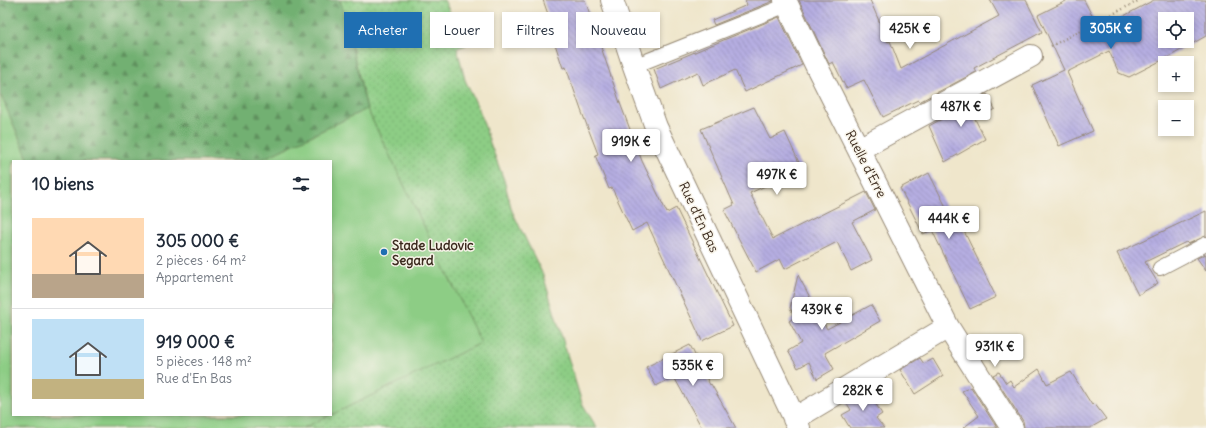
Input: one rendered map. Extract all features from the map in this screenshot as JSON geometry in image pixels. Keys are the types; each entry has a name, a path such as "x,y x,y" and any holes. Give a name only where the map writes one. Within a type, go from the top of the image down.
{"street":[{"name":"Rue d'En Bas","path":"612,0 634,66 661,138 796,423"},
{"name":"Ruelle d'Erre","path":"786,2 817,67 948,327 1012,428"},
{"path":"859,149 1031,56"},
{"path":"796,423 948,327"}],"lane":[{"path":"634,66 786,2"},
{"path":"1160,268 1206,244"}],"path":[{"path":"1031,56 1140,0"}],"green space":[{"path":"0,0 340,0 344,16 344,48 352,48 367,109 261,160 29,160 1,96"},
{"path":"340,0 444,0 450,12 430,12 430,48 457,48 465,80 480,112 504,180 512,211 543,275 582,403 597,428 303,428 328,416 332,416 332,414 480,343 367,109 352,48 422,48 422,12 344,12 344,16"},
{"path":"1,96 29,160 12,160 12,416 328,416 303,428 0,428"},
{"name":"Stade Ludovic Segard","path":"367,109 481,343 332,415 332,160 261,160"}],"building":[{"path":"543,0 585,0 589,12 576,12 576,48 601,48 642,161 667,213 676,208 733,326 702,341 647,223 632,231 612,188 609,189 595,155 598,154 566,67 563,68 556,48 568,48 568,12 547,12"},
{"path":"745,0 773,1 714,25 712,20 747,5"},
{"path":"799,0 870,0 888,42 890,41 901,69 999,16 990,0 1026,0 1042,32 974,68 976,72 919,102 918,100 883,117 864,80 846,88 833,62 829,64"},
{"path":"1068,0 1084,0 1099,29 1154,0 1206,0 1206,36 1194,43 1194,12 1158,12 1158,48 1185,48 1174,54 1170,56 1158,56 1158,62 1129,77 1119,73 1109,51 1067,72 1093,131 1059,146 1032,85 1064,70 1038,15"},
{"path":"779,17 802,65 745,92 735,70 703,85 698,72 661,89 654,69"},
{"path":"987,94 995,109 975,119 985,139 945,162 929,126"},
{"path":"754,107 770,139 785,132 802,169 750,193 773,239 866,192 875,210 852,222 872,260 851,271 837,242 785,269 780,259 756,272 724,210 734,205 701,129"},
{"path":"929,173 958,231 963,229 996,297 970,309 932,230 923,234 900,188"},
{"path":"1206,211 1206,236 1188,244 1186,242 1145,262 1158,283 1138,295 1117,253"},
{"path":"1206,254 1206,271 1197,258"},
{"path":"798,275 827,329 871,305 880,321 825,353 834,369 817,379 809,362 798,368 788,351 801,343 789,321 795,317 790,308"},
{"path":"690,345 710,385 711,384 736,428 702,428 674,377 656,386 646,367"},
{"path":"920,358 924,364 933,359 943,376 915,394 900,370"},
{"path":"1039,369 1047,384 1071,372 1092,405 1094,403 1106,419 1090,428 1024,428 1023,421 993,375 999,372 1006,383 1010,380 1014,387"},
{"path":"971,387 997,428 963,428 979,416 962,391"},
{"path":"867,390 882,414 876,418 884,428 850,428 842,415 851,410 846,402"}],"place":[{"name":"Stade Ludovic Segard","path":"384,252"}]}
